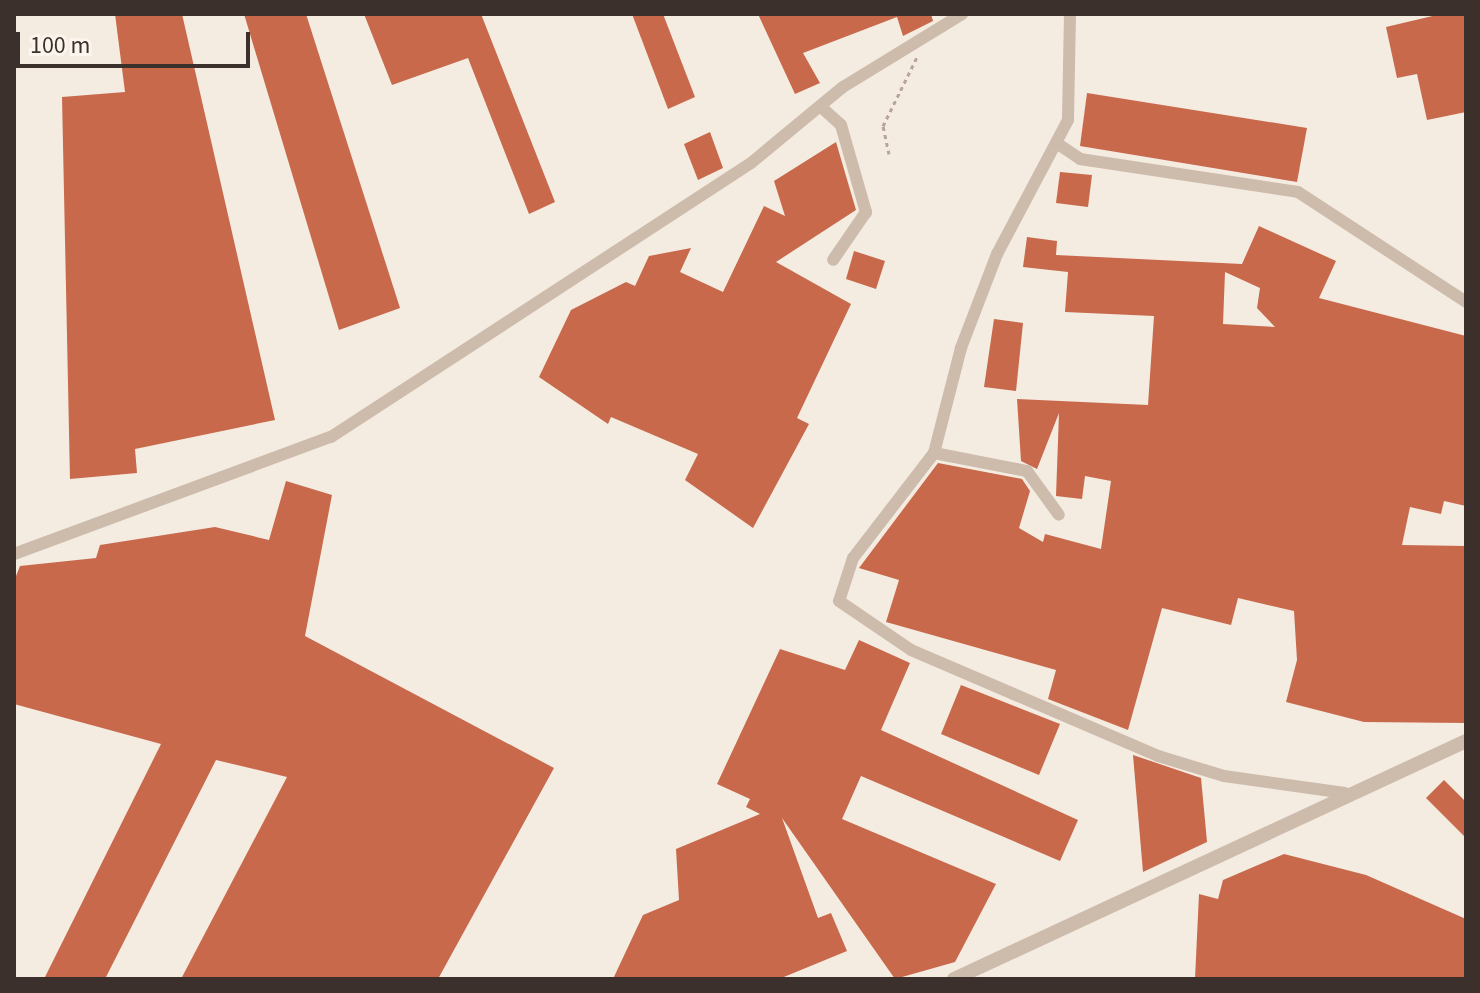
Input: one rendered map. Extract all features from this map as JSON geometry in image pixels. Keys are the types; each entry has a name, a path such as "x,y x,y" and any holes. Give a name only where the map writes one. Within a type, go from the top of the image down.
{"street":[{"path":"14,554 331,437 751,163 820,106 962,14"},
{"path":"1070,14 1068,120 1058,144 997,254 961,348 934,453 853,558 839,585 846,610 911,650 1158,756 1224,776 1345,793"},
{"path":"820,106 841,125 866,212 833,260"},
{"path":"1058,144 1080,159 1298,192 1466,302"},
{"path":"934,453 1027,471 1059,515"},
{"path":"954,979 1345,793 1466,741"}],"path":[{"path":"889,154 883,126 920,60 914,44"}],"building":[{"path":"115,14 182,14 275,420 135,449 137,473 70,479 62,97 125,92"},
{"path":"244,14 306,14 400,308 339,330"},
{"path":"364,14 481,14 555,202 529,214 468,58 392,85"},
{"path":"632,14 663,14 695,97 668,109"},
{"path":"758,14 931,14 933,21 903,36 897,17 803,53 820,83 795,94"},
{"path":"1441,14 1466,14 1466,112 1427,120 1417,74 1397,78 1386,27"},
{"path":"1087,93 1307,128 1297,182 1080,146"},
{"path":"710,132 723,168 698,180 684,144"},
{"path":"836,142 856,210 776,262 851,304 797,418 809,424 753,528 685,480 698,454 611,417 608,424 539,377 571,310 626,282 635,286 649,256 691,248 680,272 723,292 764,206 785,216 774,181"},
{"path":"1060,172 1092,175 1088,207 1056,203"},
{"path":"1259,226 1336,261 1319,298 1466,336 1466,506 1444,501 1441,514 1410,507 1402,545 1466,546 1466,723 1364,722 1286,702 1297,660 1294,611 1238,598 1231,625 1162,608 1128,730 1048,699 1056,670 886,622 899,580 859,568 938,463 1022,479 1030,491 1019,528 1043,542 1045,534 1101,549 1111,481 1085,476 1082,499 1056,496 1059,413 1037,469 1021,461 1017,399 1148,405 1154,316 1065,312 1068,272 1023,267 1027,237 1057,241 1056,255 1242,264","holes":["1225,272 1260,288 1257,308 1275,327 1223,324"]},
{"path":"854,251 885,261 876,289 846,279"},
{"path":"994,319 1023,323 1016,391 984,387"},
{"path":"286,481 332,495 305,636 554,768 438,979 181,979 287,777 216,760 105,979 44,979 161,744 14,704 14,581 20,566 96,558 100,545 215,527 269,540"},
{"path":"859,640 910,663 881,730 1078,820 1060,861 861,776 842,819 996,884 955,962 895,979 782,818 818,918 831,913 847,951 779,979 613,979 643,915 679,900 676,849 760,814 746,807 750,799 717,784 780,649 845,670"},
{"path":"961,685 1060,724 1039,775 941,734"},
{"path":"1133,755 1201,778 1207,842 1143,872"},
{"path":"1444,780 1466,802 1466,838 1426,798"},
{"path":"1284,854 1366,875 1466,919 1466,979 1195,979 1199,894 1218,899 1223,880"}]}
